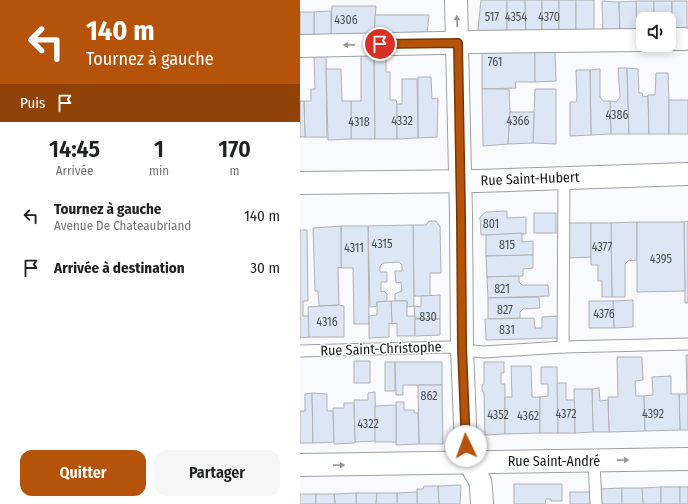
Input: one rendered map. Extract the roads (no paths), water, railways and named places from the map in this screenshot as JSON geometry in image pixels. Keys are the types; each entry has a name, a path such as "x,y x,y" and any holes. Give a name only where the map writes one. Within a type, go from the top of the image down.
{"street":[{"path":"456,0 458,43 462,348 466,448 469,462 480,480 482,504"},
{"path":"300,46 636,40"},
{"name":"Rue Saint-Hubert","path":"300,183 460,181 688,174"},
{"name":"Rue Saint-André","path":"300,465 688,459"}],"lane":[{"path":"563,347 564,178"},
{"name":"Rue Saint-Christophe","path":"300,351 449,347 484,352 563,347 688,344"},
{"path":"594,461 596,504"}]}
